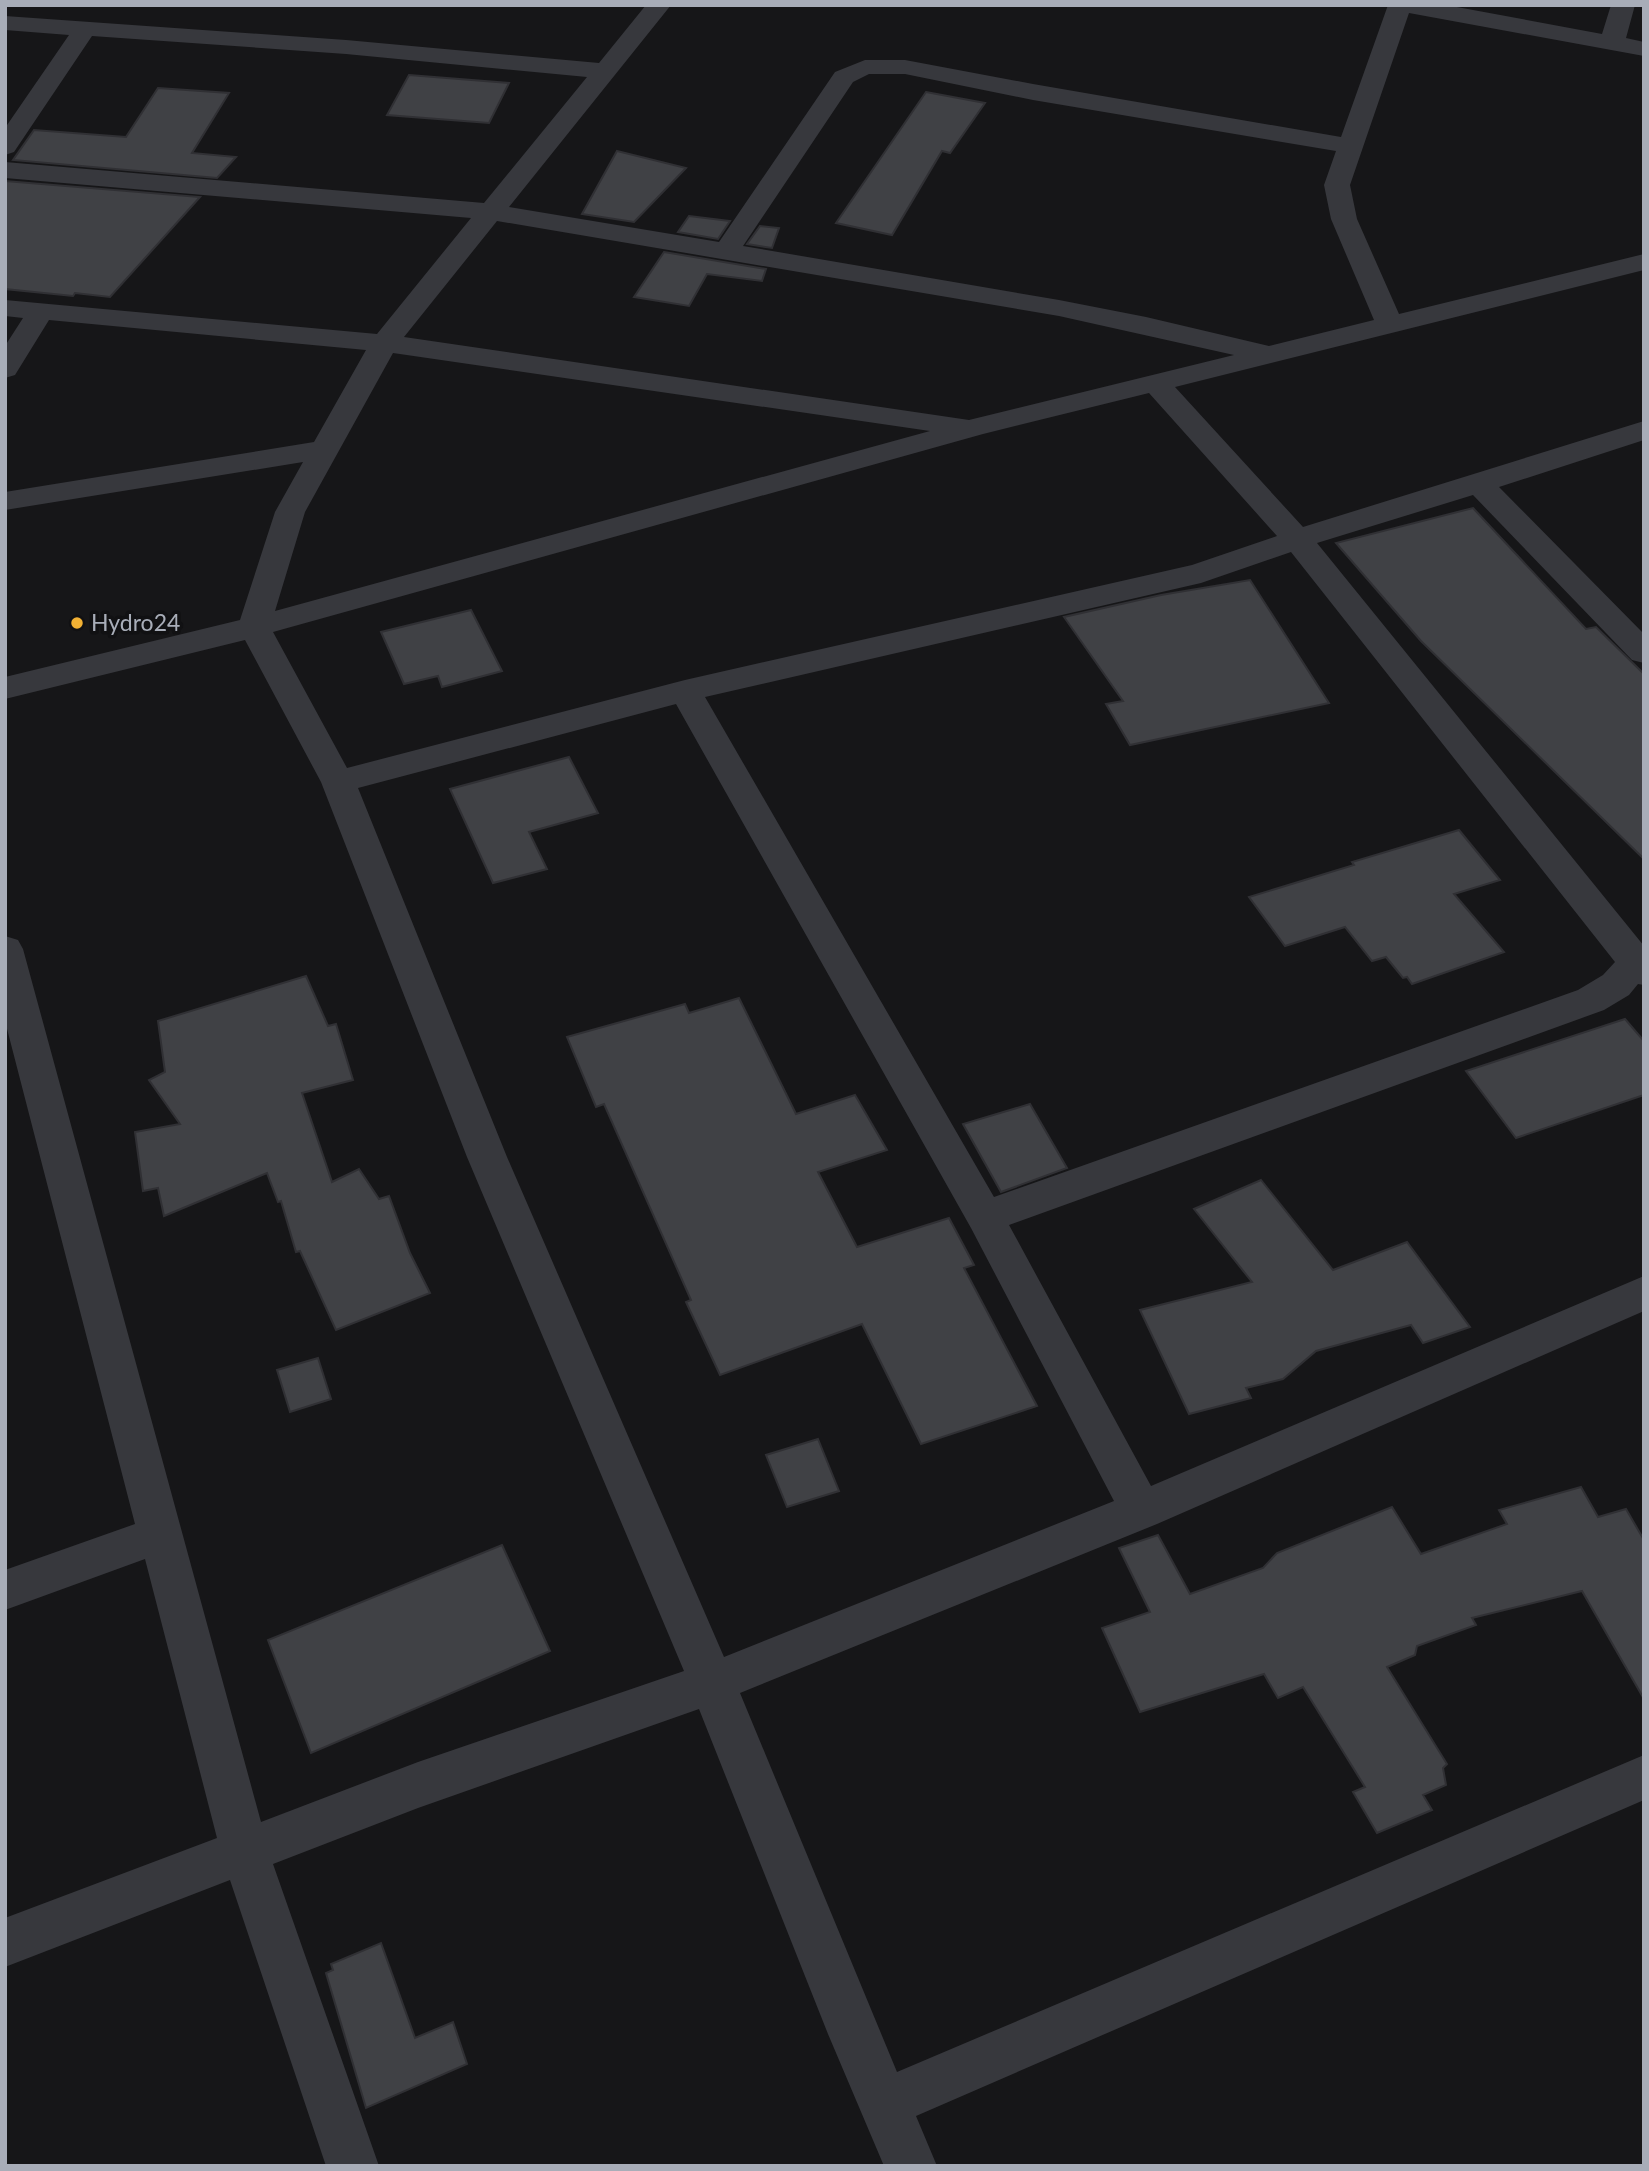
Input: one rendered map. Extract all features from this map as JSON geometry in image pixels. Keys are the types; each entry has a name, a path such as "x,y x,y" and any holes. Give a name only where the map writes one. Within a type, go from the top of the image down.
{"street":[{"path":"659,5 384,343 290,512 254,627 338,782 487,1157 712,1683 911,2166"},
{"path":"1390,325 1344,219 1337,185 1401,5"},
{"path":"1406,5 1644,49"},
{"path":"1612,43 1623,5"},
{"path":"5,23 346,47 606,71"},
{"path":"5,147 85,29"},
{"path":"726,252 844,77 865,67 905,67 1032,92 1351,146"},
{"path":"5,101 33,103"},
{"path":"5,170 491,212 1071,310 1270,355"},
{"path":"5,688 254,627 973,428 1644,262"},
{"path":"5,307 384,343 973,428"},
{"path":"5,369 41,311"},
{"path":"985,1217 1591,1000 1616,985 1641,964 1297,539 1156,383"},
{"path":"338,782 685,691 1201,573 1297,539 1479,484 1644,429"},
{"path":"5,500 325,449"},
{"path":"1479,484 1644,653"},
{"path":"685,691 985,1217 1141,1510"},
{"path":"5,949 245,1853 353,2166"},
{"path":"5,1943 418,1785 712,1683 1141,1510 1644,1293"},
{"path":"5,1590 161,1534"},
{"path":"884,2104 1644,1777"}],"building":[{"path":"409,75 509,83 489,123 387,115"},
{"path":"158,88 229,93 192,153 236,157 217,178 13,160 34,130 126,137"},
{"path":"926,92 985,103 950,153 942,151 892,235 836,223"},
{"path":"617,151 686,168 634,222 582,214"},
{"path":"5,181 200,197 110,297 75,293 73,296 5,289"},
{"path":"689,216 730,221 718,239 678,232"},
{"path":"760,226 779,228 772,248 747,244"},
{"path":"664,252 766,269 762,281 707,274 689,306 634,297"},
{"path":"1473,508 1586,629 1596,627 1644,674 1644,859 1421,641 1336,543"},
{"path":"1250,580 1329,703 1130,745 1106,704 1123,701 1064,617 1161,595"},
{"path":"471,610 502,671 442,687 438,676 404,684 381,632"},
{"path":"569,757 598,813 529,832 547,869 493,883 450,789"},
{"path":"1459,830 1500,880 1454,894 1504,952 1412,984 1407,977 1403,978 1386,957 1372,961 1345,927 1285,946 1249,897 1354,865 1352,862"},
{"path":"306,976 328,1026 336,1024 353,1080 302,1093 332,1182 359,1169 379,1199 389,1196 410,1253 430,1293 336,1330 300,1251 296,1252 281,1201 278,1202 267,1173 164,1216 158,1188 143,1191 135,1132 180,1124 149,1080 165,1072 158,1021"},
{"path":"739,998 796,1114 855,1095 887,1150 818,1172 857,1247 949,1218 974,1265 964,1268 1037,1406 921,1444 862,1324 720,1375 686,1302 691,1300 604,1104 596,1107 567,1037 685,1004 689,1013"},
{"path":"1625,1019 1644,1041 1644,1095 1516,1138 1466,1071"},
{"path":"1030,1104 1067,1168 1001,1192 963,1124"},
{"path":"1261,1180 1333,1270 1407,1242 1470,1327 1423,1343 1411,1325 1316,1351 1283,1379 1246,1388 1251,1398 1189,1414 1140,1310 1252,1282 1194,1209"},
{"path":"318,1358 331,1399 290,1412 277,1370"},
{"path":"818,1439 839,1491 787,1507 766,1455"},
{"path":"1581,1487 1598,1517 1626,1509 1644,1540 1644,1699 1582,1591 1472,1618 1476,1625 1417,1646 1415,1655 1387,1667 1447,1764 1443,1768 1446,1785 1423,1795 1432,1810 1377,1833 1353,1792 1365,1787 1303,1687 1278,1698 1264,1674 1140,1712 1102,1628 1150,1612 1119,1548 1158,1535 1190,1594 1263,1568 1277,1553 1392,1507 1421,1554 1507,1524 1499,1510"},
{"path":"502,1545 550,1651 311,1753 268,1640"},
{"path":"381,1943 415,2038 453,2022 467,2064 366,2108 326,1973 333,1970 331,1964"}],"place":[{"name":"Hydro24","path":"77,623"}]}
